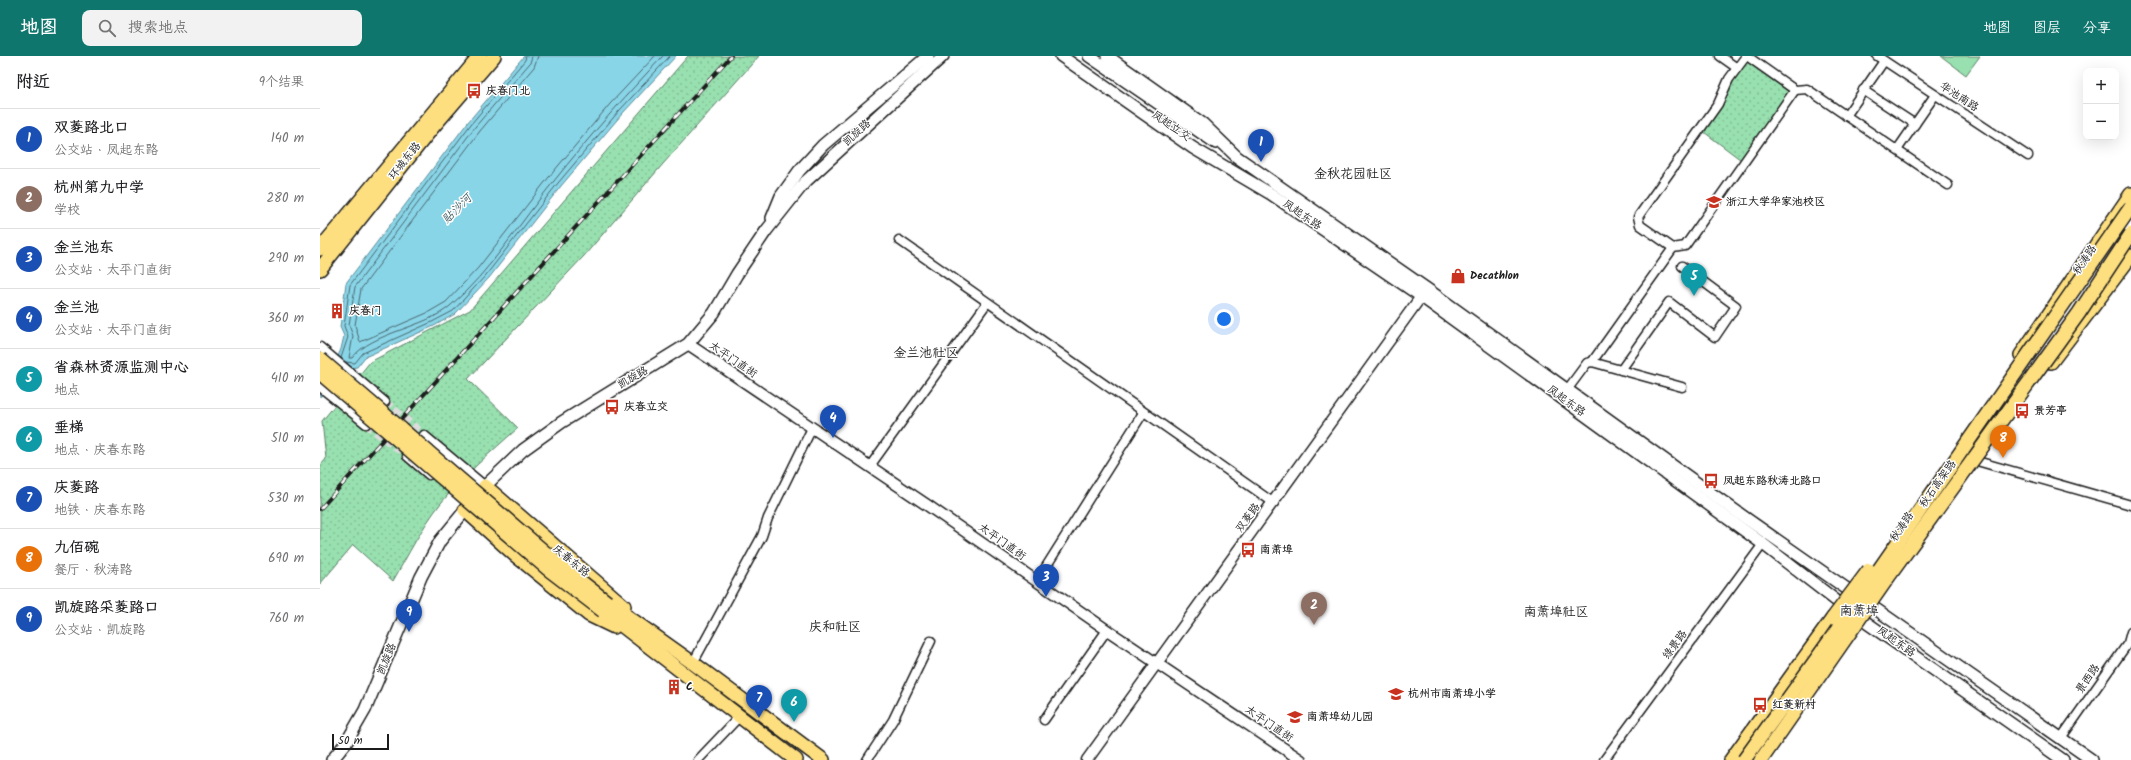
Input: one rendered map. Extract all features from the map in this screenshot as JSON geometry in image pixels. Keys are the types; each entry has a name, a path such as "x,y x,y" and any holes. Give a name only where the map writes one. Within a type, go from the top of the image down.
{"main road":[{"name":"环城东路","path":"320,249 480,56"},
{"name":"环城东路","path":"320,269 432,128 494,56"},
{"path":"766,231 781,196 799,171 823,145 928,56"},
{"name":"凯旋路","path":"332,760 346,743 366,710 421,577 440,541 485,486 523,450 562,422 604,394 662,361 688,344 714,313 736,274 766,231 805,182 943,56"},
{"name":"凤起东路","path":"1061,56 1193,148 1271,194 1424,293 1567,390 1744,517 2092,760"},
{"name":"凤起立交","path":"1072,56 1194,135 1237,157"},
{"name":"凤起立交","path":"1089,56 1271,194"},
{"name":"凤起东路","path":"1107,56 1203,124 1237,157 1424,293 1763,544 1847,609 2063,760"},
{"name":"秋石高架路","path":"1744,760 1931,495 2130,199"},
{"name":"秋涛路","path":"1739,760 1847,609 2130,199"},
{"name":"秋石高架路","path":"1761,760 1787,725 1889,576 2079,313 2131,234"},
{"name":"秋涛路","path":"1768,760 1873,607 1977,460 2131,256"},
{"path":"320,359 555,561 639,639 796,760"},
{"path":"320,373 548,569 605,607"},
{"name":"庆春东路","path":"485,486 611,594 655,636"},
{"path":"1731,760 1857,586 1931,495"},
{"path":"465,510 515,555 589,615 639,639"},
{"name":"庆春东路","path":"605,607 655,636 823,760"},
{"path":"1765,760 1787,725"}],"street":[{"path":"1720,56 1737,68"},
{"path":"1796,90 1685,246 1673,248 1640,225 1638,217 1718,104 1729,79 1746,56 1796,90 1807,89 1948,185"},
{"path":"1846,116 1863,90 1880,58"},
{"name":"华池南路","path":"1880,58 2028,156"},
{"path":"1863,90 1915,124"},
{"path":"1897,150 1935,94"},
{"path":"899,240 1143,413 1274,503"},
{"path":"1592,362 1673,248"},
{"path":"1621,370 1669,302 1715,337 1736,306 1682,266"},
{"name":"双菱路","path":"1087,760 1158,664 1424,293"},
{"path":"870,466 987,302"},
{"name":"太平门直街","path":"688,344 870,466 1107,630 1302,760"},
{"path":"320,347 385,402"},
{"path":"1567,390 1587,363 1592,362 1682,387"},
{"path":"320,388 366,424"},
{"path":"1037,581 1143,413"},
{"path":"693,663 762,536 768,518 812,428"},
{"path":"424,436 485,486"},
{"path":"407,456 460,501 465,510"},
{"path":"1977,460 2131,505"},
{"name":"绿景路","path":"1604,760 1763,544"},
{"path":"1044,720 1107,630"},
{"name":"景西路","path":"2061,738 2128,643 2131,632"},
{"path":"867,760 893,720 931,641"},
{"path":"698,760 739,717"}],"green space":[{"path":"688,56 759,56 584,256 468,379 518,428 468,473 441,503 421,531 393,581 353,545 320,584 320,466 326,459 322,421 370,362 470,310"},
{"path":"1746,56 1795,90 1745,163 1700,129"},
{"path":"1941,56 1980,56 1966,75"}],"water":[{"name":"贴沙河","path":"524,56 676,56 622,114 561,186 489,278 455,314 434,326 365,357 357,367 350,368 345,366 320,397 320,377 337,359 344,336 340,327 346,283 468,122"}],"tunnel":[{"path":"385,402 424,435"},
{"path":"366,424 407,456"}],"railway":[{"path":"320,509 731,56"}],"place":[{"name":"庆春门北","path":"474,91"},
{"name":"双菱路北口","path":"1261,162"},
{"name":"浙江大学华家池校区","path":"1714,202"},
{"name":"Decathlon","path":"1458,276"},
{"name":"省森林资源监测中心","path":"1694,296"},
{"name":"庆春门","path":"337,311"},
{"name":"庆春立交","path":"612,407"},
{"name":"景芳亭","path":"2022,411"},
{"name":"金兰池","path":"833,438"},
{"name":"九佰碗","path":"2003,458"},
{"name":"凤起东路秋涛北路口","path":"1711,481"},
{"name":"南萧埠","path":"1248,550"},
{"name":"金兰池东","path":"1046,597"},
{"name":"杭州第九中学","path":"1314,625"},
{"name":"凯旋路采菱路口","path":"409,632"},
{"name":"C","path":"674,687"},
{"name":"杭州市南萧埠小学","path":"1396,694"},
{"name":"红菱新村","path":"1760,705"},
{"name":"南萧埠幼儿园","path":"1295,717"},
{"name":"庆菱路","path":"759,718"},
{"name":"垂梯","path":"794,722"}],"district":[{"name":"金秋花园社区","path":"1353,174"},
{"name":"金兰池社区","path":"926,353"},
{"name":"南萧埠","path":"1859,611"},
{"name":"南萧埠社区","path":"1556,612"},
{"name":"庆和社区","path":"835,627"}]}
